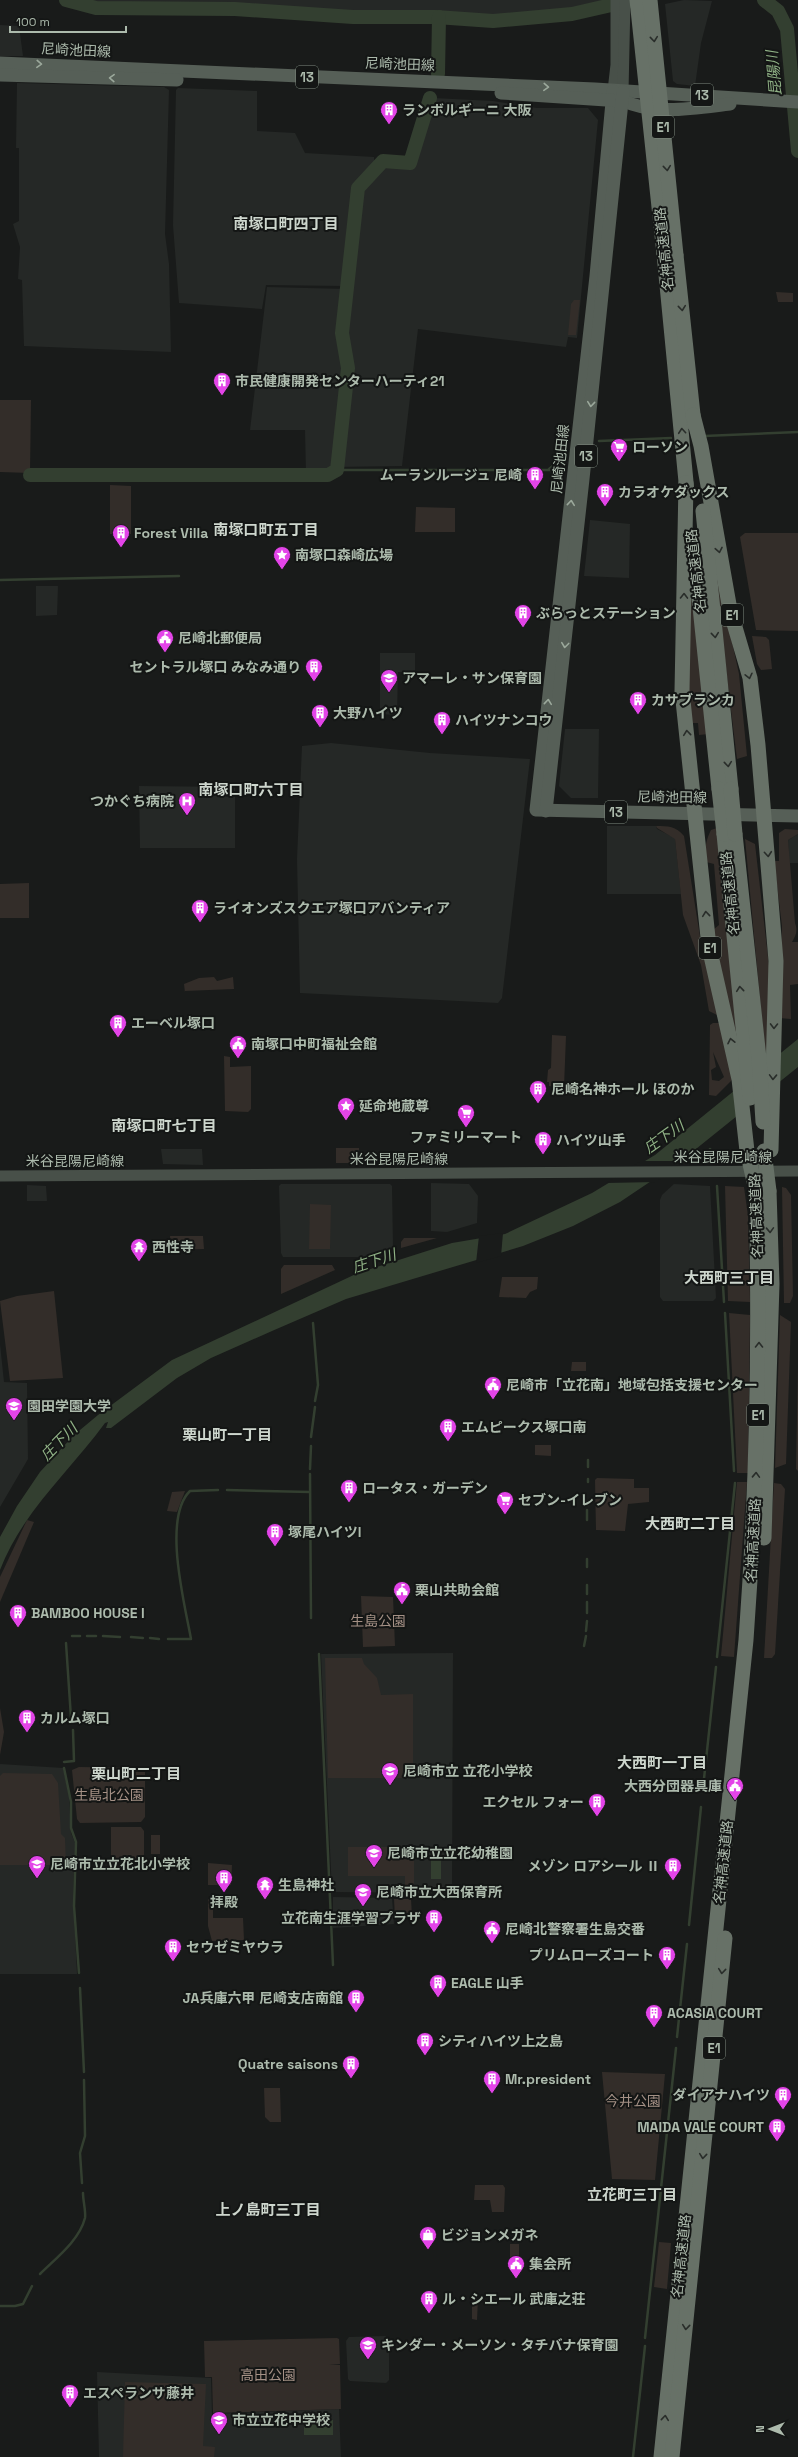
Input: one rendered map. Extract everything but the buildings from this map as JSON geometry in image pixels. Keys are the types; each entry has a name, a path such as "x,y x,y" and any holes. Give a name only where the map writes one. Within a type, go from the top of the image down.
{"highway":[{"name":"名神高速道路","path":"650,0 686,484 759,1058 757,1110 759,1151"},
{"name":"名神高速道路","path":"624,3 670,254 693,415 725,789"},
{"name":"E1","path":"693,415 701,446 730,610 750,678 765,815 776,961 774,1051 757,1110"},
{"name":"E1","path":"686,484 682,691 709,947 744,1075 757,1110"},
{"name":"名神高速道路","path":"730,834 744,1075"},
{"path":"757,1110 759,1151 764,1187"},
{"path":"759,1151 764,1187"},
{"name":"名神高速道路","path":"672,2457 751,1640 764,1187"},
{"name":"名神高速道路","path":"661,2457 751,1640"}],"main road":[{"path":"618,96 624,3"},
{"name":"尼崎池田線","path":"0,63 587,88 618,96 634,107 658,108 730,104 782,104 798,102"},
{"name":"尼崎池田線","path":"0,75 618,96 671,93 782,104 798,109"},
{"name":"尼崎池田線","path":"618,96 584,479 541,811 798,816"},
{"name":"米谷昆陽尼崎線","path":"0,1176 798,1171"}],"shaded area":[{"path":"81,0 604,0 581,9 492,16 431,12 355,15 204,4 101,5"},
{"path":"684,0 712,1 701,43 695,86 677,84 673,81 665,4"},
{"path":"0,25 19,26 23,56 0,56"},
{"path":"17,83 164,87 169,90 165,234 169,264 171,352 24,346 22,280 18,279 20,247 13,224 19,221 19,148 16,148"},
{"path":"178,88 257,91 257,131 295,133 305,153 374,157 374,168 359,182 356,193 344,286 266,285 262,309 179,303 173,225 176,90"},
{"path":"433,98 493,101 537,108 588,108 598,120 577,338 568,337 566,347 418,329 402,466 333,467 327,474 306,474 305,430 250,430 267,287 347,289 360,187 385,162 412,164 413,152"},
{"path":"590,520 630,524 629,578 584,576"},
{"path":"36,586 58,586 57,615 36,616"},
{"name":"アマーレ・サン保育園","path":"380,653 415,653 415,673 398,672 397,715 380,714"},
{"path":"565,729 599,729 598,798 571,798 559,786"},
{"path":"331,743 430,753 530,759 502,998 498,1003 300,993 297,859 302,746"},
{"name":"つかぐち病院","path":"139,786 235,787 235,848 140,848"},
{"path":"607,826 656,826 657,829 675,838 681,894 607,894"},
{"path":"798,834 798,863 789,863 788,840"},
{"path":"798,1039 798,1067 681,1161 620,1202 573,1226 523,1246 346,1299 211,1358 177,1378 111,1428 106,1428 108,1422 105,1423 34,1510 9,1549 0,1570 0,1537 17,1506 40,1472 74,1435 98,1415 172,1360 358,1273 452,1243 505,1234 592,1193 655,1155"},
{"path":"161,1149 202,1149 203,1165 163,1164"},
{"path":"431,1183 469,1184 478,1196 477,1223 447,1232 431,1231"},
{"path":"281,1184 390,1184 392,1186 393,1247 367,1257 283,1257 281,1253 279,1186"},
{"path":"674,1184 710,1186 716,1298 713,1301 663,1301 660,1297 660,1200 662,1195"},
{"path":"27,1185 46,1186 47,1201 27,1201"},
{"name":"園田学園大学","path":"0,1344 4,1382 27,1383 28,1459 0,1507"},
{"name":"尼崎市立 立花小学校","path":"453,1653 452,1890 449,1893 332,1892 321,1654"},
{"name":"尼崎市立立花北小学校","path":"0,1764 63,1768 69,1796 71,1833 75,1843 73,1892 77,1974 0,1974"},
{"path":"431,1851 441,1851 441,1879 431,1879"},
{"name":"尼崎市立大西保育所","path":"333,1897 392,1898 394,1924 333,1928"},
{"name":"キンダー・メーソン・タチバナ保育園","path":"385,2336 389,2339 389,2380 386,2383 350,2381 348,2379 346,2341 349,2337"},
{"name":"市立立花中学校","path":"97,2372 211,2378 212,2414 339,2409 341,2457 99,2457"},
{"path":"304,2420 333,2420 333,2435 304,2435"}],"green space":[{"path":"776,292 793,293 793,302 778,302"},
{"path":"574,300 580,300 576,335 568,335 571,304"},
{"path":"0,400 31,400 30,473 0,472"},
{"path":"110,485 131,486 131,534 110,534"},
{"path":"416,507 455,508 455,532 415,532"},
{"path":"745,533 798,533 798,631 756,630 740,537"},
{"path":"718,578 739,674 747,756 737,759 715,579"},
{"path":"693,584 709,734 699,735 698,723 691,723 687,676 686,615"},
{"path":"752,636 766,637 769,640 772,669 761,670 757,664"},
{"path":"656,826 672,827 684,836 702,949 719,1016 709,1011 701,965 683,915 675,839"},
{"path":"717,828 741,1047 736,1047 713,930 719,925 714,864 706,862 706,849 711,830"},
{"path":"785,829 798,830 798,834 788,840 796,928 792,942 798,942 798,984 790,985 791,1019 779,1018 782,926 774,861 779,861 779,833"},
{"path":"745,839 755,844 771,983 768,1052 765,1052"},
{"path":"29,883 29,918 0,918 0,884"},
{"path":"214,977 217,981 233,977 234,989 185,991 185,993 184,984 199,978"},
{"path":"713,1023 721,1023 732,1080 716,1096 709,1095 710,1025","holes":["713,1052 724,1077 719,1081 712,1080 711,1070 716,1067"]},
{"path":"552,1035 566,1036 564,1087 549,1086 549,1082 547,1082 548,1070 551,1068"},
{"path":"224,1056 230,1057 230,1067 251,1066 251,1109 248,1112 225,1111"},
{"path":"336,1148 359,1148 359,1163 336,1163"},
{"path":"725,1186 744,1187 748,1216 750,1302 728,1301"},
{"path":"782,1187 786,1188 791,1195 793,1296 790,1303 784,1303"},
{"path":"310,1204 331,1205 330,1249 309,1249"},
{"path":"170,1236 203,1236 204,1249 171,1250"},
{"path":"404,1238 437,1238 401,1248 401,1242"},
{"path":"284,1265 332,1265 335,1270 281,1294 281,1269"},
{"path":"502,1277 538,1277 537,1289 530,1292 526,1298 499,1297"},
{"path":"54,1291 63,1378 10,1381 0,1301 17,1296"},
{"path":"729,1313 750,1315 748,1473 737,1473"},
{"path":"780,1315 791,1322 786,1464 775,1468"},
{"path":"572,1362 586,1362 586,1371 571,1371"},
{"path":"798,1365 798,1471 796,1469"},
{"path":"535,1445 551,1445 551,1456 535,1455"},
{"path":"597,1478 634,1479 634,1488 649,1488 649,1502 628,1504 625,1531 596,1530 595,1480"},
{"path":"737,1482 747,1482 734,1657 721,1656"},
{"path":"774,1483 781,1484 785,1489 775,1654 772,1658 764,1658"},
{"path":"185,1491 177,1512 167,1511 172,1492"},
{"path":"27,1520 34,1522 0,1602 0,1577"},
{"name":"生島公園","path":"361,1596 393,1597 395,1646 363,1647"},
{"path":"325,1658 362,1658 364,1664 377,1678 381,1695 413,1694 413,1778 328,1778"},
{"path":"0,1708 4,1732 0,1755"},
{"name":"生島北公園","path":"79,1767 142,1768 145,1772 145,1817 141,1822 80,1823 77,1819 72,1770"},
{"path":"3,1773 52,1774 58,1783 61,1834 65,1838 66,1865 0,1865 0,1776"},
{"path":"111,1827 141,1827 144,1831 144,1859 111,1858"},
{"path":"151,1835 160,1835 160,1854 151,1854"},
{"path":"348,1847 414,1847 414,1891 405,1890 405,1876 348,1876"},
{"path":"208,1863 232,1865 231,1885 208,1885"},
{"path":"208,1899 213,1899 213,1918 243,1918 244,1940 212,1941 208,1926"},
{"path":"394,1899 411,1899 412,1916 395,1918"},
{"name":"今井公園","path":"602,2072 665,2074 655,2180 612,2179"},
{"path":"264,2088 280,2088 281,2122 270,2122 265,2117"},
{"path":"475,2185 503,2185 505,2188 504,2212 492,2212 490,2200 474,2200"},
{"path":"659,2242 671,2243 667,2289 654,2287"},
{"path":"510,2244 519,2244 519,2269 510,2269"},
{"path":"472,2298 478,2299 477,2320 472,2319"},
{"name":"高田公園","path":"339,2339 340,2364 329,2365 340,2365 341,2409 213,2413 212,2377 205,2377 204,2341"},
{"path":"125,2382 206,2384 203,2446 215,2447 214,2457 123,2457"}],"pier":[{"path":"641,1161 685,1161 656,1182 606,1183"},
{"path":"503,1233 501,1256 476,1263 479,1236"}],"waterway":[{"path":"66,0 96,8 235,9 353,17 436,17 493,21 572,14 629,1"},
{"name":"昆陽川","path":"764,0 778,11 787,29 798,151"},
{"path":"438,74 439,17"},
{"path":"30,475 328,475 337,470 348,368 342,333 358,188 383,161 410,163 430,98"},
{"path":"704,436 798,432"},
{"path":"599,441 671,438"},
{"path":"549,469 558,462 560,443"},
{"path":"337,470 556,470"},
{"path":"0,580 179,576"},
{"path":"710,1149 716,1156"},
{"path":"717,1186 724,1302"},
{"path":"725,1313 734,1471"},
{"path":"313,1323 318,1385 315,1401"},
{"path":"311,1437 315,1407"},
{"path":"310,1469 311,1446"},
{"path":"588,1460 588,1467"},
{"path":"310,1474 311,1618"},
{"path":"717,1657 735,1483"},
{"path":"168,1639 191,1639 181,1584 176,1541 178,1521 182,1504 190,1491 218,1490"},
{"path":"227,1490 310,1492"},
{"path":"587,1501 588,1505"},
{"path":"587,1510 587,1520"},
{"path":"587,1559 587,1567"},
{"path":"587,1585 587,1594"},
{"path":"587,1602 587,1613"},
{"path":"586,1631 587,1621"},
{"path":"72,1636 80,1636"},
{"path":"87,1636 96,1636"},
{"path":"103,1636 120,1637"},
{"path":"584,1646 586,1636"},
{"path":"131,1637 143,1638"},
{"path":"150,1638 159,1639"},
{"path":"66,1643 71,1718"},
{"path":"319,1654 333,1965"},
{"path":"703,1788 716,1667"},
{"path":"64,1762 74,1761 73,1730"},
{"path":"64,1768 71,1802 71,1828 76,1842 74,1906 79,1973"},
{"path":"689,1925 701,1807"},
{"path":"677,2037 687,1944"},
{"path":"80,1988 84,2072"},
{"path":"645,2338 676,2048"},
{"path":"82,2183 80,2153 85,2136 84,2080"},
{"path":"40,2274 66,2249 78,2234 85,2218 83,2193"},
{"path":"0,2306 15,2306 23,2304 32,2286"},
{"path":"633,2457 645,2346"}],"place":[{"name":"ランボルギーニ 大阪","path":"389,125"},
{"name":"市民健康開発センターハーティ21","path":"222,396"},
{"name":"ローソン","path":"619,462"},
{"name":"ムーランルージュ 尼崎","path":"535,490"},
{"name":"カラオケダックス","path":"605,507"},
{"name":"Forest Villa","path":"121,548"},
{"name":"南塚口森崎広場","path":"282,570"},
{"name":"ぶらっとステーション","path":"523,628"},
{"name":"尼崎北郵便局","path":"165,653"},
{"name":"セントラル塚口 みなみ通り","path":"314,682"},
{"name":"アマーレ・サン保育園","path":"389,693"},
{"name":"カサブランカ","path":"638,715"},
{"name":"大野ハイツ","path":"320,728"},
{"name":"ハイツナンコウ","path":"442,735"},
{"name":"つかぐち病院","path":"187,816"},
{"name":"ライオンズスクエア塚口アバンティア","path":"200,923"},
{"name":"エーベル塚口","path":"118,1038"},
{"name":"南塚口中町福祉会館","path":"238,1059"},
{"name":"尼崎名神ホール ほのか","path":"538,1104"},
{"name":"延命地蔵尊","path":"346,1121"},
{"name":"ファミリーマート","path":"466,1128"},
{"name":"ハイツ山手","path":"543,1155"},
{"name":"西性寺","path":"139,1262"},
{"name":"尼崎市「立花南」地域包括支援センター","path":"493,1400"},
{"name":"園田学園大学","path":"14,1421"},
{"name":"エムピークス塚口南","path":"448,1442"},
{"name":"ロータス・ガーデン","path":"349,1503"},
{"name":"セブン-イレブン","path":"505,1515"},
{"name":"塚尾ハイツI","path":"275,1547"},
{"name":"栗山共助会館","path":"402,1605"},
{"name":"BAMBOO HOUSE I","path":"18,1628"},
{"name":"カルム塚口","path":"27,1733"},
{"name":"尼崎市立 立花小学校","path":"390,1786"},
{"name":"大西分団器具庫","path":"735,1801"},
{"name":"エクセル フォー","path":"597,1817"},
{"name":"尼崎市立立花幼稚園","path":"374,1868"},
{"name":"尼崎市立立花北小学校","path":"37,1879"},
{"name":"メゾン ロアシール Ⅱ","path":"673,1881"},
{"name":"拝殿","path":"224,1893"},
{"name":"生島神社","path":"265,1900"},
{"name":"尼崎市立大西保育所","path":"363,1907"},
{"name":"立花南生涯学習プラザ","path":"434,1933"},
{"name":"尼崎北警察署生島交番","path":"492,1944"},
{"name":"セウゼミヤウラ","path":"173,1962"},
{"name":"プリムローズコート","path":"667,1970"},
{"name":"EAGLE 山手","path":"438,1998"},
{"name":"JA兵庫六甲 尼崎支店南館","path":"356,2013"},
{"name":"ACASIA COURT","path":"654,2028"},
{"name":"シティハイツ上之島","path":"425,2056"},
{"name":"Quatre saisons","path":"351,2079"},
{"name":"Mr.president","path":"492,2094"},
{"name":"ダイアナハイツ","path":"783,2110"},
{"name":"MAIDA VALE COURT","path":"777,2142"},
{"name":"ビジョンメガネ","path":"428,2250"},
{"name":"集会所","path":"516,2279"},
{"name":"ル・シエール 武庫之荘","path":"429,2314"},
{"name":"キンダー・メーソン・タチバナ保育園","path":"368,2360"},
{"name":"エスペランサ藤井","path":"70,2408"},
{"name":"市立立花中学校","path":"219,2435"}],"district":[{"name":"南塚口町四丁目","path":"286,224"},
{"name":"南塚口町五丁目","path":"266,530"},
{"name":"南塚口町六丁目","path":"251,790"},
{"name":"南塚口町七丁目","path":"164,1126"},
{"name":"大西町三丁目","path":"729,1278"},
{"name":"栗山町一丁目","path":"227,1435"},
{"name":"大西町二丁目","path":"690,1524"},
{"name":"大西町一丁目","path":"662,1763"},
{"name":"栗山町二丁目","path":"136,1774"},
{"name":"立花町三丁目","path":"632,2195"},
{"name":"上ノ島町三丁目","path":"268,2210"}],"water label":[{"name":"庄下川","path":"664,1137"},
{"name":"庄下川","path":"374,1261"},
{"name":"庄下川","path":"59,1442"}]}
